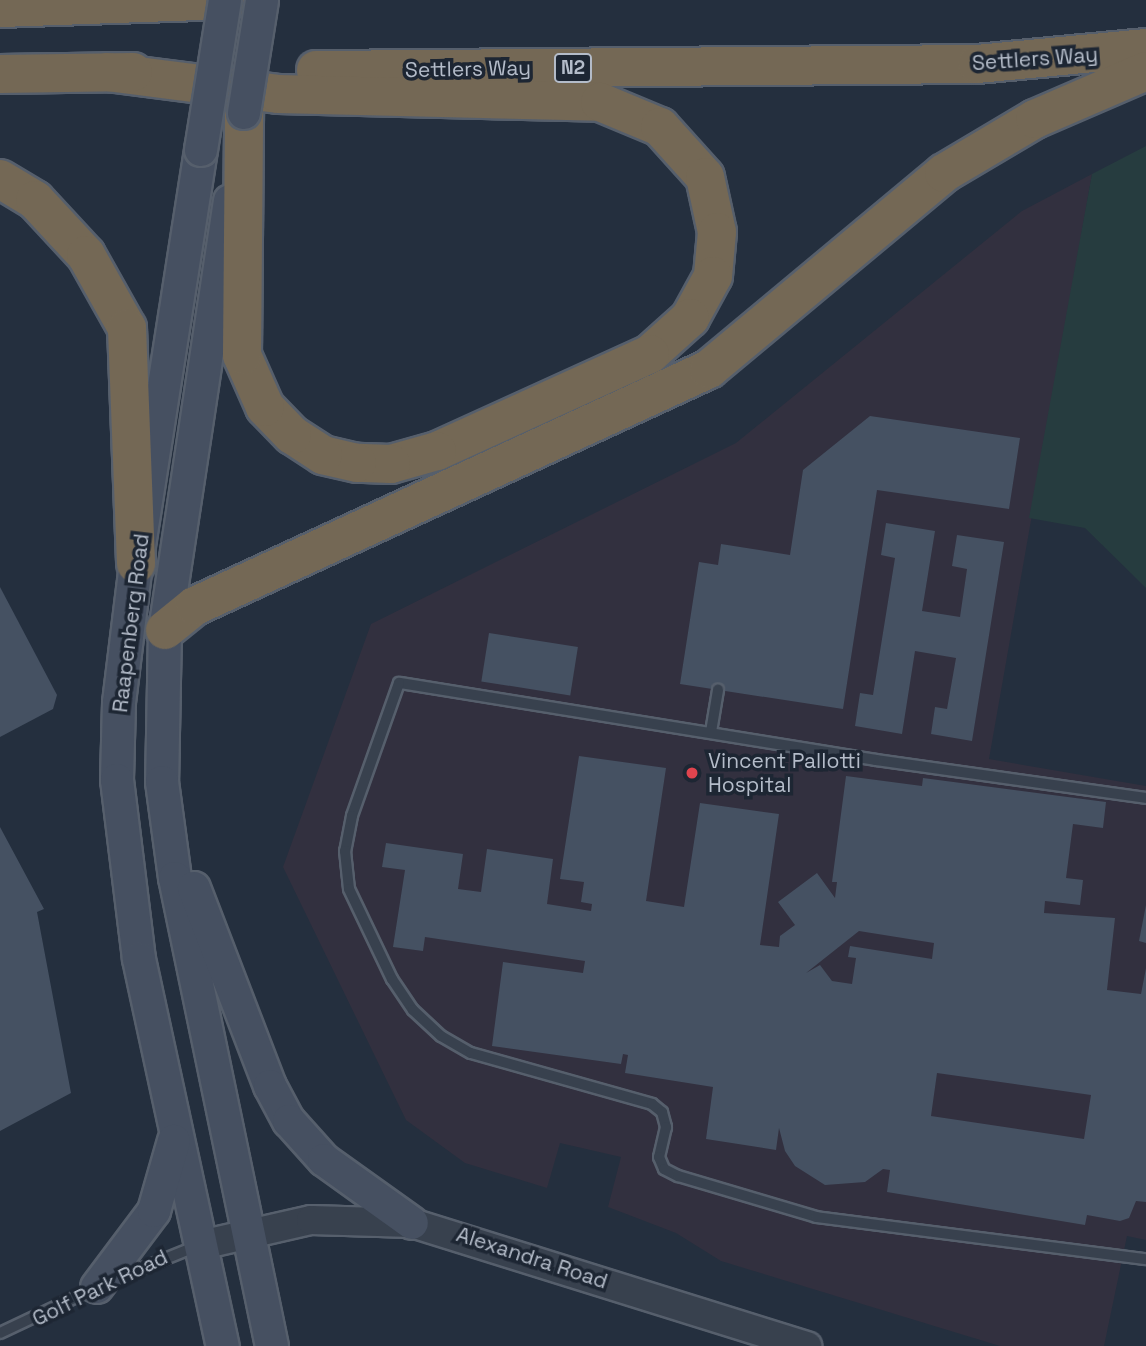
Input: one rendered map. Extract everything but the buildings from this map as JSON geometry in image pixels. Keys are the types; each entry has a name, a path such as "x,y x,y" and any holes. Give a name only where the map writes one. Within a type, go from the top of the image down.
{"highway":[{"path":"0,8 227,0"},
{"name":"Settlers Way","path":"0,74 977,64 1146,48"},
{"path":"165,630 195,606 709,369 944,173 1035,118 1146,71"},
{"path":"107,72 278,94 600,102 660,127 705,177 717,233 713,276 690,318 638,360 438,451 391,464 357,463 323,455 292,435 265,407 242,355 241,139"},
{"path":"0,179 35,200 86,255 113,297 127,328 136,564"}],"main road":[{"name":"Raapenberg Road","path":"221,1339 139,959 122,848 117,780 119,703 136,564 227,0"},
{"name":"Raapenberg Road","path":"262,0 165,630 160,714 165,811 270,1334"},
{"path":"165,811 270,1086 289,1121 324,1160 412,1223"},
{"path":"97,1287 143,1230 160,1200 176,1129"}],"street":[{"name":"Alexandra Road","path":"201,1245 311,1220 412,1223 807,1346"}],"lane":[{"path":"1146,798 399,683 352,816 345,851 349,889 392,978 414,1010 441,1036 471,1053 652,1104 662,1112 666,1127 659,1157 664,1169 678,1176 816,1217 1146,1259"},
{"path":"711,732 718,690"},
{"name":"Golf Park Road","path":"0,1333 97,1287 201,1245"}],"shaded area":[{"name":"Vincent Pallotti Hospital","path":"1092,174 989,759 1146,786 1146,1240 1127,1236 1104,1346 1000,1346 721,1261 676,1233 608,1207 621,1157 560,1143 547,1188 465,1163 406,1120 283,867 371,624 736,443 1022,211"}],"green space":[{"path":"1146,146 1146,588 1085,528 1029,518 1092,174"}],"place":[{"name":"Vincent Pallotti Hospital","path":"692,773"}]}
